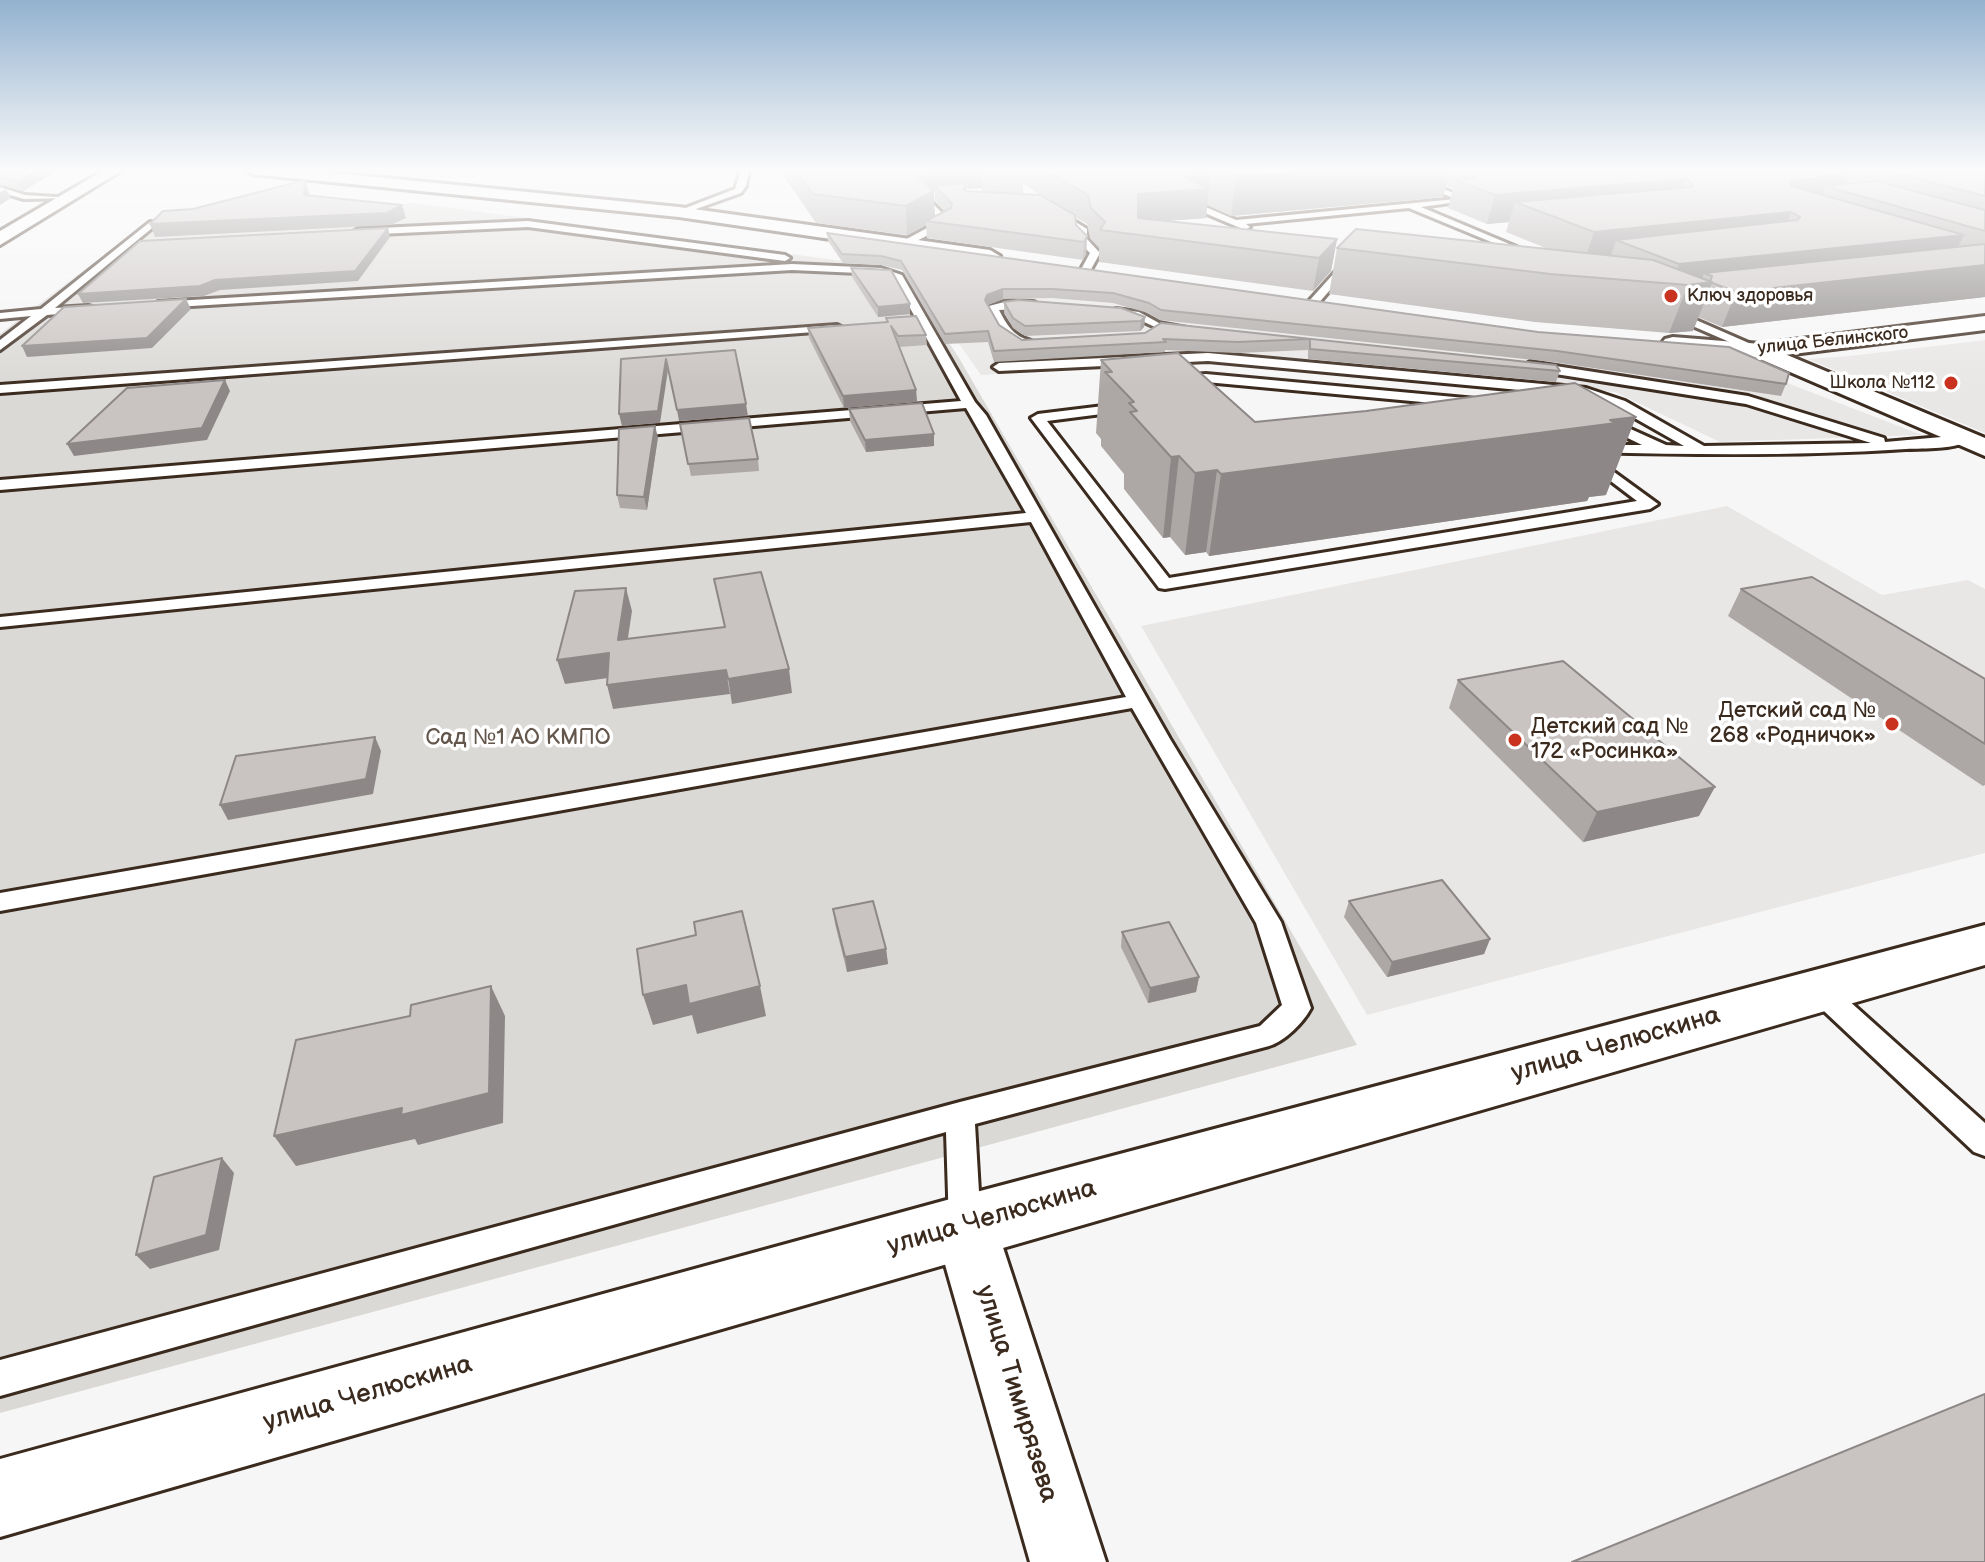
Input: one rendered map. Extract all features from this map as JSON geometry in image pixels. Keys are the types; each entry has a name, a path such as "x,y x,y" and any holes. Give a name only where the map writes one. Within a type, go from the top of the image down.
{"street":[{"path":"898,242 1011,259"},
{"path":"1078,270 1114,275"},
{"path":"1306,302 1345,308"},
{"name":"улица Белинского","path":"1656,342 1761,351 1985,323"},
{"path":"1761,351 1974,444"},
{"name":"улица Челюскина","path":"0,1498 965,1226 1985,945"},
{"name":"улица Тимирязева","path":"965,1226 1068,1562"}],"lane":[{"path":"0,346 94,269 133,242"},
{"path":"667,242 799,259 811,268"},
{"path":"1078,270 1095,253 1084,242"},
{"path":"1499,242 1544,260"},
{"path":"131,244 146,243"},
{"path":"1306,302 1355,255 1340,251"},
{"path":"0,1378 960,1115 1269,1035 1297,1008 1268,922 1137,701 979,415 913,321 897,275 881,271 811,268 140,306"},
{"path":"1685,301 1653,305 1761,351"},
{"path":"1042,342 1016,341 1006,332 993,308 1008,304 1045,306"},
{"path":"0,316 108,308"},
{"path":"1105,311 1135,314 1156,326 1203,331"},
{"path":"1144,337 1156,326"},
{"path":"0,389 849,327"},
{"path":"999,367 1208,357 1586,392 1620,404 1703,450"},
{"path":"1521,365 1748,400 1900,447"},
{"path":"1169,381 1206,378 1493,404"},
{"path":"0,485 969,404"},
{"path":"1146,405 1038,418 1165,584 1650,504 1575,447 1703,450 1974,444"},
{"path":"1588,413 1662,449"},
{"path":"0,622 1034,517"},
{"path":"0,902 1137,701"},
{"path":"1818,989 1985,1142"},
{"path":"960,1115 965,1226"}],"shaded area":[{"path":"909,273 1764,374 1922,435 1720,442 1615,392 1195,361 981,375"},
{"path":"1985,340 1985,433 1808,359 1850,356"},
{"name":"Детский сад № 172 «Росинка»","path":"1727,506 1882,595 1968,580 1985,589 1985,853 1367,1015 1141,626"}],"green space":[{"name":"Сад №1 АО КМПО","path":"121,242 702,242 872,265 903,273 959,358 1357,1045 0,1413 0,334"}],"building":[{"path":"139,242 377,242 355,271 215,280 200,286 78,294"},
{"path":"833,242 891,242 1538,332 1729,347 1789,373 1786,384 1557,351 1161,310 1149,303 1113,293 1052,289 1003,289 987,295 985,300 999,325 1022,340 1145,333 1161,323 1556,365 1560,371 1310,349 1310,339 1238,342 1163,339 1166,342 994,351 988,331 945,334 901,261 881,256 842,254"},
{"path":"1193,242 1334,242 1319,258"},
{"path":"1343,242 1480,242 1653,260 1712,282 1688,285 1550,274 1337,248"},
{"path":"1621,242 1896,242 1679,264"},
{"path":"1985,244 1985,265 1736,292 1710,282 1712,276 1704,273"},
{"path":"851,268 891,270 910,304 878,307"},
{"path":"186,299 147,338 22,346 64,307"},
{"path":"1018,300 1121,308 1145,317 1141,321 1025,326 1013,318 1004,302"},
{"path":"916,316 926,335 898,336 891,326 916,390 843,396 808,328 888,322 886,318"},
{"path":"735,350 746,404 677,410 666,359 658,411 619,414 621,359"},
{"path":"1178,353 1255,422 1366,411 1575,383 1636,417 1610,420 1616,423 1221,474 1217,470 1195,473 1179,456 1171,457 1130,412 1137,411 1129,403 1134,402 1105,372 1112,372 1101,360"},
{"path":"225,380 202,428 67,444 127,388"},
{"path":"922,403 934,434 865,440 849,409"},
{"path":"749,418 758,459 688,464 680,424"},
{"path":"655,426 644,497 617,495 619,429"},
{"path":"761,572 789,669 728,679 726,670 607,685 609,653 557,660 575,591 626,588 618,640 725,627 714,579"},
{"path":"1812,577 1985,679 1985,744 1741,589"},
{"path":"1563,661 1715,787 1597,812 1458,680"},
{"path":"375,737 366,779 220,805 236,756"},
{"path":"1442,880 1490,939 1392,962 1349,901"},
{"path":"873,901 886,949 845,957 833,909"},
{"path":"742,911 760,986 689,1004 686,985 643,995 637,949 696,935 694,922"},
{"path":"1169,922 1199,977 1150,988 1122,932"},
{"path":"491,986 489,1093 401,1115 402,1108 274,1136 296,1040 410,1016 411,1005"},
{"path":"222,1158 206,1235 136,1255 154,1177"},
{"path":"1985,1394 1985,1562 1572,1562"}],"place":[{"name":"Ключ здоровья","path":"1671,296"},
{"name":"Школа №112","path":"1951,383"},
{"name":"Детский сад № 268 «Родничок»","path":"1892,724"},
{"name":"Детский сад № 172 «Росинка»","path":"1515,740"}]}
